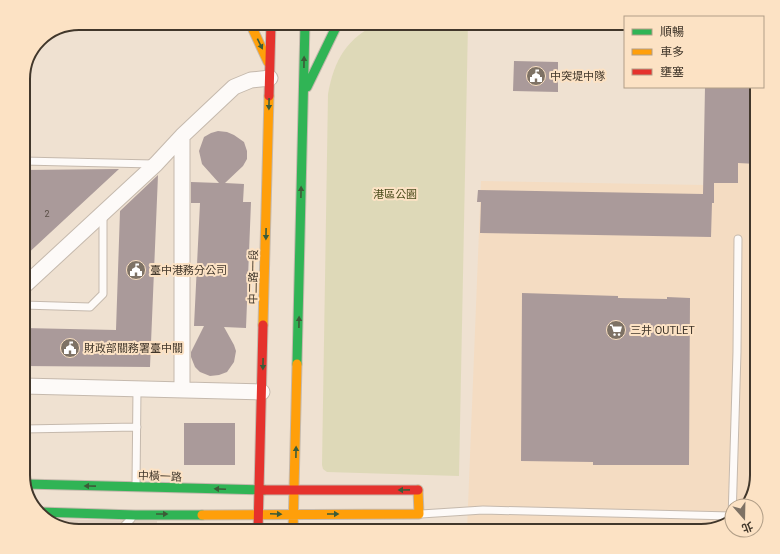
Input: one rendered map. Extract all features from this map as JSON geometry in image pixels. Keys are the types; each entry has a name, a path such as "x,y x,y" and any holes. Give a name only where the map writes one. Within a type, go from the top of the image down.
{"street":[{"path":"30,280 156,164 182,136 234,87 270,72 253,30"},
{"name":"中二路一段","path":"258,524 271,30"},
{"path":"293,524 305,30"},
{"path":"304,92 335,30"},
{"path":"182,136 182,390"},
{"path":"30,386 262,392"},
{"name":"中橫一路","path":"31,484 295,491 418,490 419,514"},
{"path":"47,512 135,515 419,514"}],"lane":[{"path":"30,161 156,164"},
{"path":"30,305 90,307 103,294 103,212"},
{"path":"733,498 737,352 738,239"},
{"path":"136,487 137,389"},
{"path":"30,429 137,427"},
{"path":"419,514 483,510 724,516"},
{"path":"125,524 135,515"}],"shaded area":[{"name":"三井 OUTLET","path":"750,100 750,481 744,498 724,498 724,518 707,524 467,524 481,181 705,185"},
{"path":"59,519 157,521 157,524 73,524"}],"green space":[{"name":"港區公園","path":"367,30 468,30 459,476 327,472 323,469 322,465 328,94 338,60 359,35"}],"building":[{"name":"中突堤中隊","path":"514,61 558,62 558,92 513,91"},
{"path":"705,88 750,88 750,164 738,163 738,183 714,183 711,237 480,233 481,202 477,202 478,190 703,194"},
{"path":"218,131 227,132 244,142 247,151 247,159 243,166 225,183 244,184 243,202 251,202 246,328 224,327 236,351 234,362 227,372 210,376 200,372 195,367 191,357 191,352 204,326 194,326 200,203 191,203 191,182 219,183 202,164 199,151 204,137"},
{"path":"119,169 30,252 30,170"},
{"name":"臺中港務分公司","path":"158,175 150,367 30,366 30,328 116,330 120,211"},
{"path":"522,293 618,296 618,298 690,298 689,465 593,465 593,462 521,461"},
{"path":"184,423 235,423 235,465 184,465"}],"traffic: fast":[{"path":"297,364 305,30"},
{"path":"307,87 335,30"},
{"path":"31,484 264,490"},
{"path":"47,512 202,515"}],"traffic: slow":[{"path":"253,30 268,62"},
{"path":"263,325 269,96"},
{"path":"293,524 297,364"},
{"path":"202,515 419,514 418,490"}],"traffic: jam":[{"path":"269,96 271,30"},
{"path":"258,524 263,325"},
{"path":"264,490 418,490"}],"place":[{"name":"中突堤中隊","path":"536,76"},
{"name":"臺中港務分公司","path":"136,270"},
{"name":"三井 OUTLET","path":"616,330"},
{"name":"財政部關務署臺中關","path":"70,348"}]}
